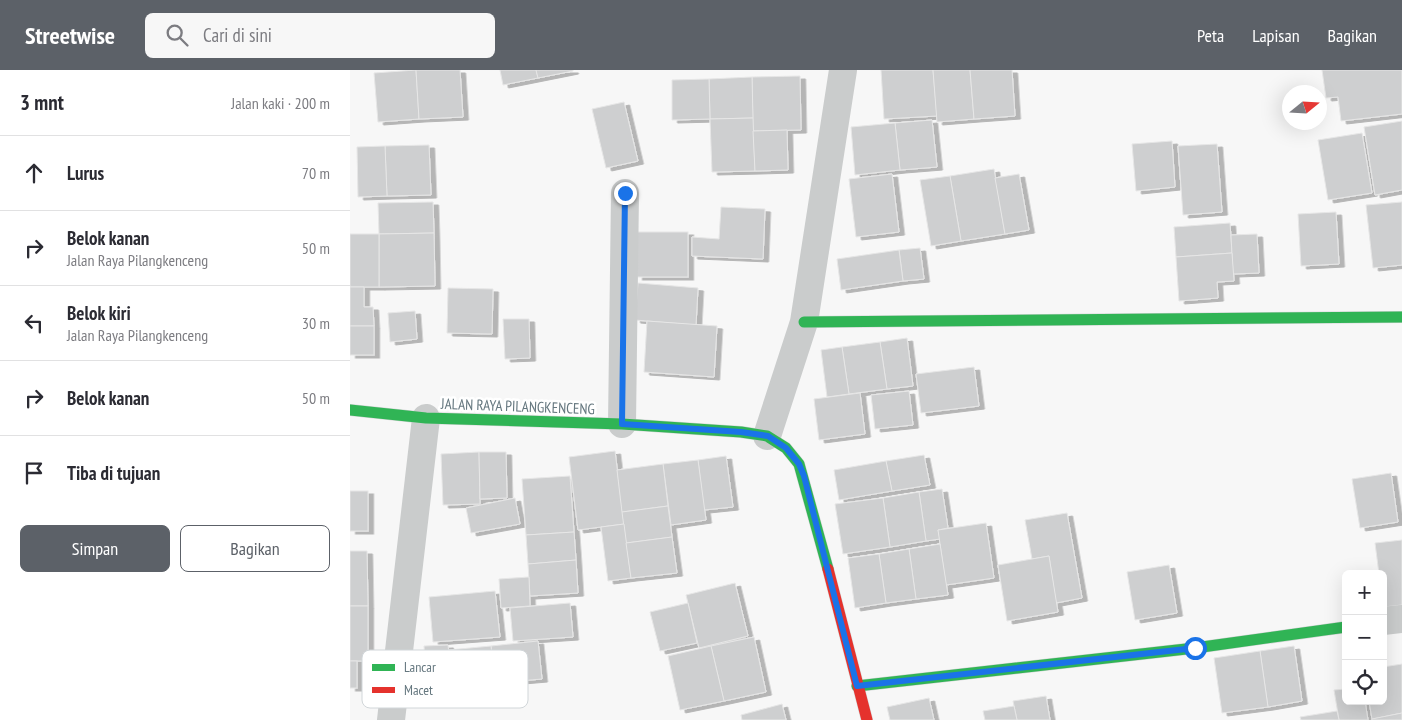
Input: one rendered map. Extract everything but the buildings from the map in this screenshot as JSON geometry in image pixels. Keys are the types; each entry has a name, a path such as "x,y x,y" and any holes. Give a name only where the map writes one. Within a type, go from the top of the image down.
{"street":[{"path":"768,436 804,322 843,70"},
{"path":"622,424 625,193"},
{"path":"804,322 1402,317"},
{"name":"JALAN RAYA PILANGKENCENG","path":"350,410 426,418 622,424 741,432 768,436 786,448 799,464 804,476 867,720"},
{"path":"399,650 426,418"},
{"path":"1387,621 1402,619"},
{"path":"857,686 1195,648 1342,628"}],"traffic: fast":[{"path":"804,322 1402,317"},
{"path":"350,410 426,418 622,424 741,432 767,436 786,448 799,464 828,569"},
{"path":"857,686 1195,648 1342,628"}],"traffic: jam":[{"path":"828,569 867,720"}],"route":[{"path":"625,193 622,424 741,432 768,436 786,448 799,464 804,476 857,686 1195,648"}]}
